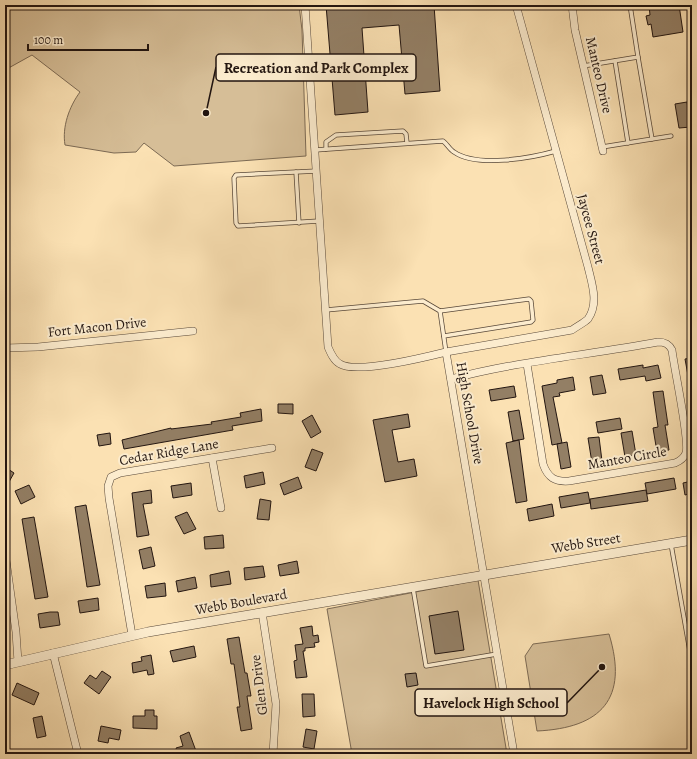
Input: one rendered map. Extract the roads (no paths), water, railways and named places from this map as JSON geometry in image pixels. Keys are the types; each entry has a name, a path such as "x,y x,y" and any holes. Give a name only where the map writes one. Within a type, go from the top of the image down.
{"street":[{"name":"High School Drive","path":"305,5 328,347 334,360 345,366 358,368 446,352 514,754"},
{"name":"Jaycee Street","path":"446,352 572,330 587,320 593,308 594,296 588,267 516,5"},
{"name":"Manteo Drive","path":"572,5 575,30 603,149"},
{"name":"Fort Macon Drive","path":"5,348 38,347 193,331"},
{"name":"Manteo Circle","path":"451,379 527,364 658,342 667,343 672,350 686,436 686,453 682,459 675,463 563,482 552,479 548,475 543,464 527,364"},
{"name":"Cedar Ridge Lane","path":"132,635 109,498 109,482 111,477 120,473 272,448"},
{"path":"212,458 221,508"},
{"name":"Webb Street","path":"484,574 692,540"},
{"path":"5,553 15,625 18,662"},
{"name":"Webb Boulevard","path":"5,665 132,635 484,574"},
{"name":"Glen Drive","path":"262,612 276,704 273,754"},
{"path":"53,653 78,754"}],"lane":[{"path":"630,5 652,139"},
{"path":"583,66 638,57"},
{"path":"615,60 628,143"},
{"path":"326,149 326,142 336,135 403,131 406,134 407,144"},
{"path":"603,149 671,136"},
{"path":"315,150 443,141 454,152 471,158 500,161 556,151"},
{"path":"317,171 236,175 234,178 236,223 238,226 320,221"},
{"path":"296,172 299,222"},
{"path":"326,310 423,301 440,311 529,299 531,301 533,320 531,322 444,336"},
{"path":"440,311 446,352"},
{"path":"671,543 692,663"},
{"path":"412,586 426,666 497,654"}],"place":[{"name":"Recreation and Park Complex","path":"206,113"},
{"name":"Havelock High School","path":"602,667"}]}
